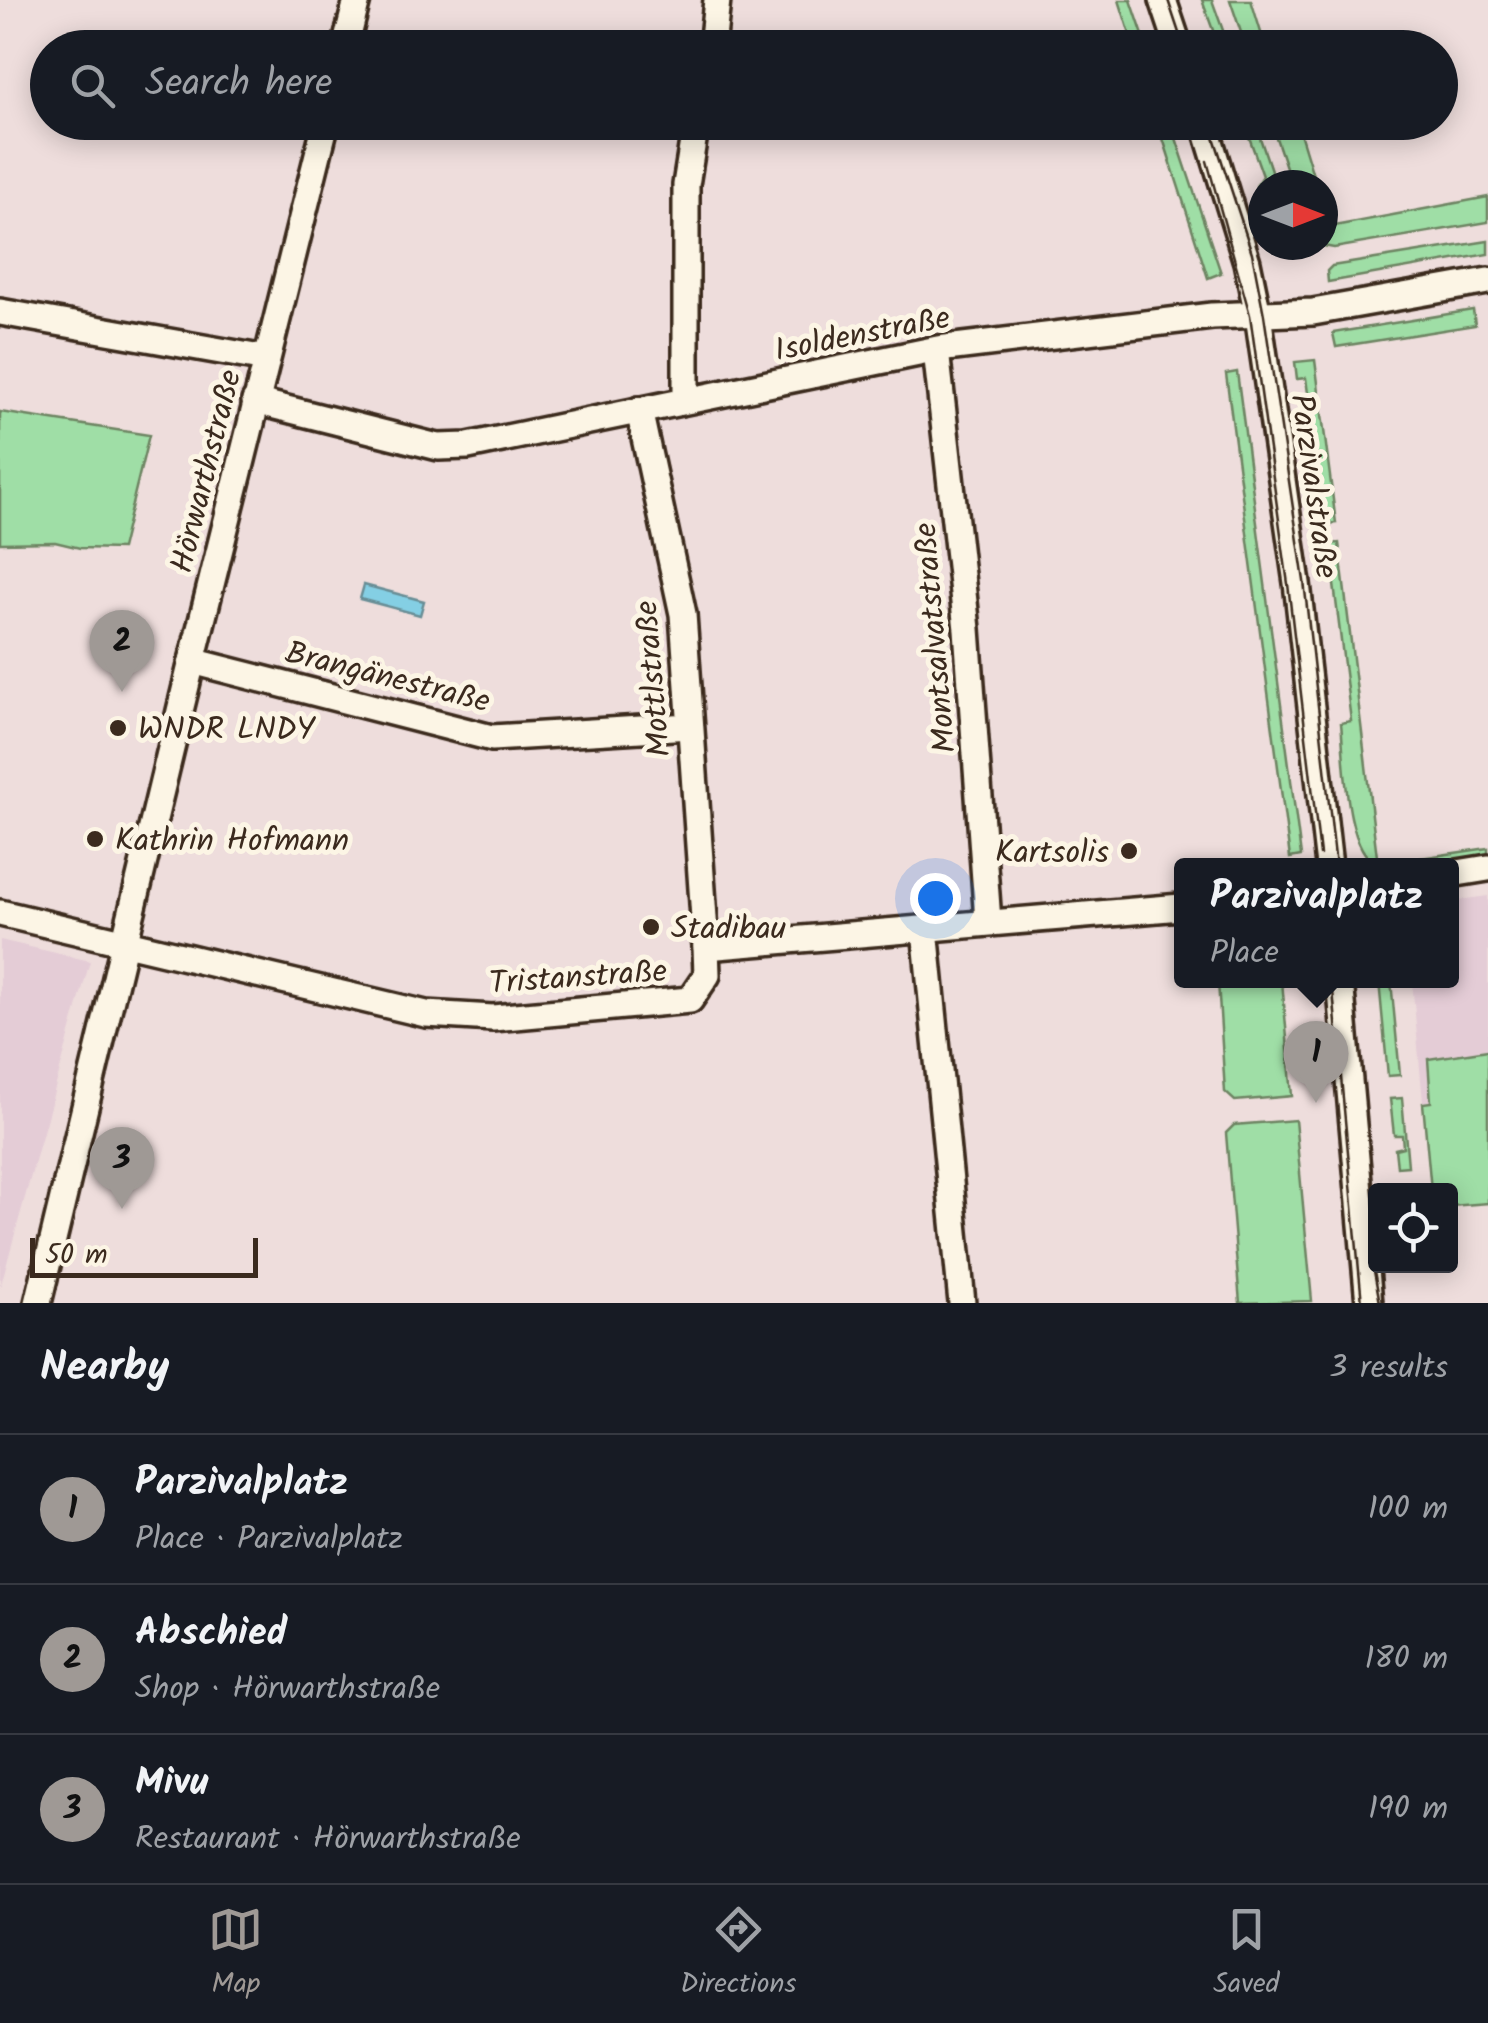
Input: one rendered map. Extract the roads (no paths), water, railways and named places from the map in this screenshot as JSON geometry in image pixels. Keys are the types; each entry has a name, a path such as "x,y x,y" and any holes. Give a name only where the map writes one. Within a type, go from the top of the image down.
{"street":[{"path":"350,30 357,0"},
{"path":"714,30 717,0"},
{"path":"1162,0 1172,30"},
{"name":"Hörwarthstraße","path":"38,1303 321,140"},
{"path":"686,400 686,185 693,140"},
{"name":"Parzivalstraße","path":"1210,140 1247,262 1258,315 1297,583 1328,858"},
{"name":"Isoldenstraße","path":"256,401 438,447 468,446 936,350 1212,316 1336,309 1488,282"},
{"path":"0,312 266,360"},
{"name":"Montsalvatstraße","path":"936,350 967,629 988,922"},
{"name":"Mottlstraße","path":"639,410 683,614 706,947"},
{"name":"Brangänestraße","path":"192,661 492,738 690,726"},
{"path":"1459,873 1488,868"},
{"name":"Tristanstraße","path":"124,944 426,1014 493,1018 690,1000 707,975 706,947 1174,908"},
{"path":"0,913 124,944"},
{"path":"925,929 962,1303"},
{"path":"1341,988 1369,1303"}],"water":[{"path":"364,585 424,601 420,615 360,599"}],"tram line":[{"path":"1168,0 1178,30"},
{"path":"1215,140 1252,253 1264,315 1304,581 1335,858"},
{"path":"1207,161 1250,315 1288,584 1320,855"},
{"path":"1333,988 1362,1303"},
{"path":"1374,1273 1380,1303"}],"place":[{"name":"Abschied","path":"122,692"},
{"name":"WNDR LNDY","path":"118,728"},
{"name":"Kathrin Hofmann","path":"95,839"},
{"name":"Kartsolis","path":"1129,851"},
{"name":"Stadibau","path":"651,927"},
{"name":"Parzivalplatz","path":"1316,1103"},
{"name":"Mivu","path":"122,1209"}]}
